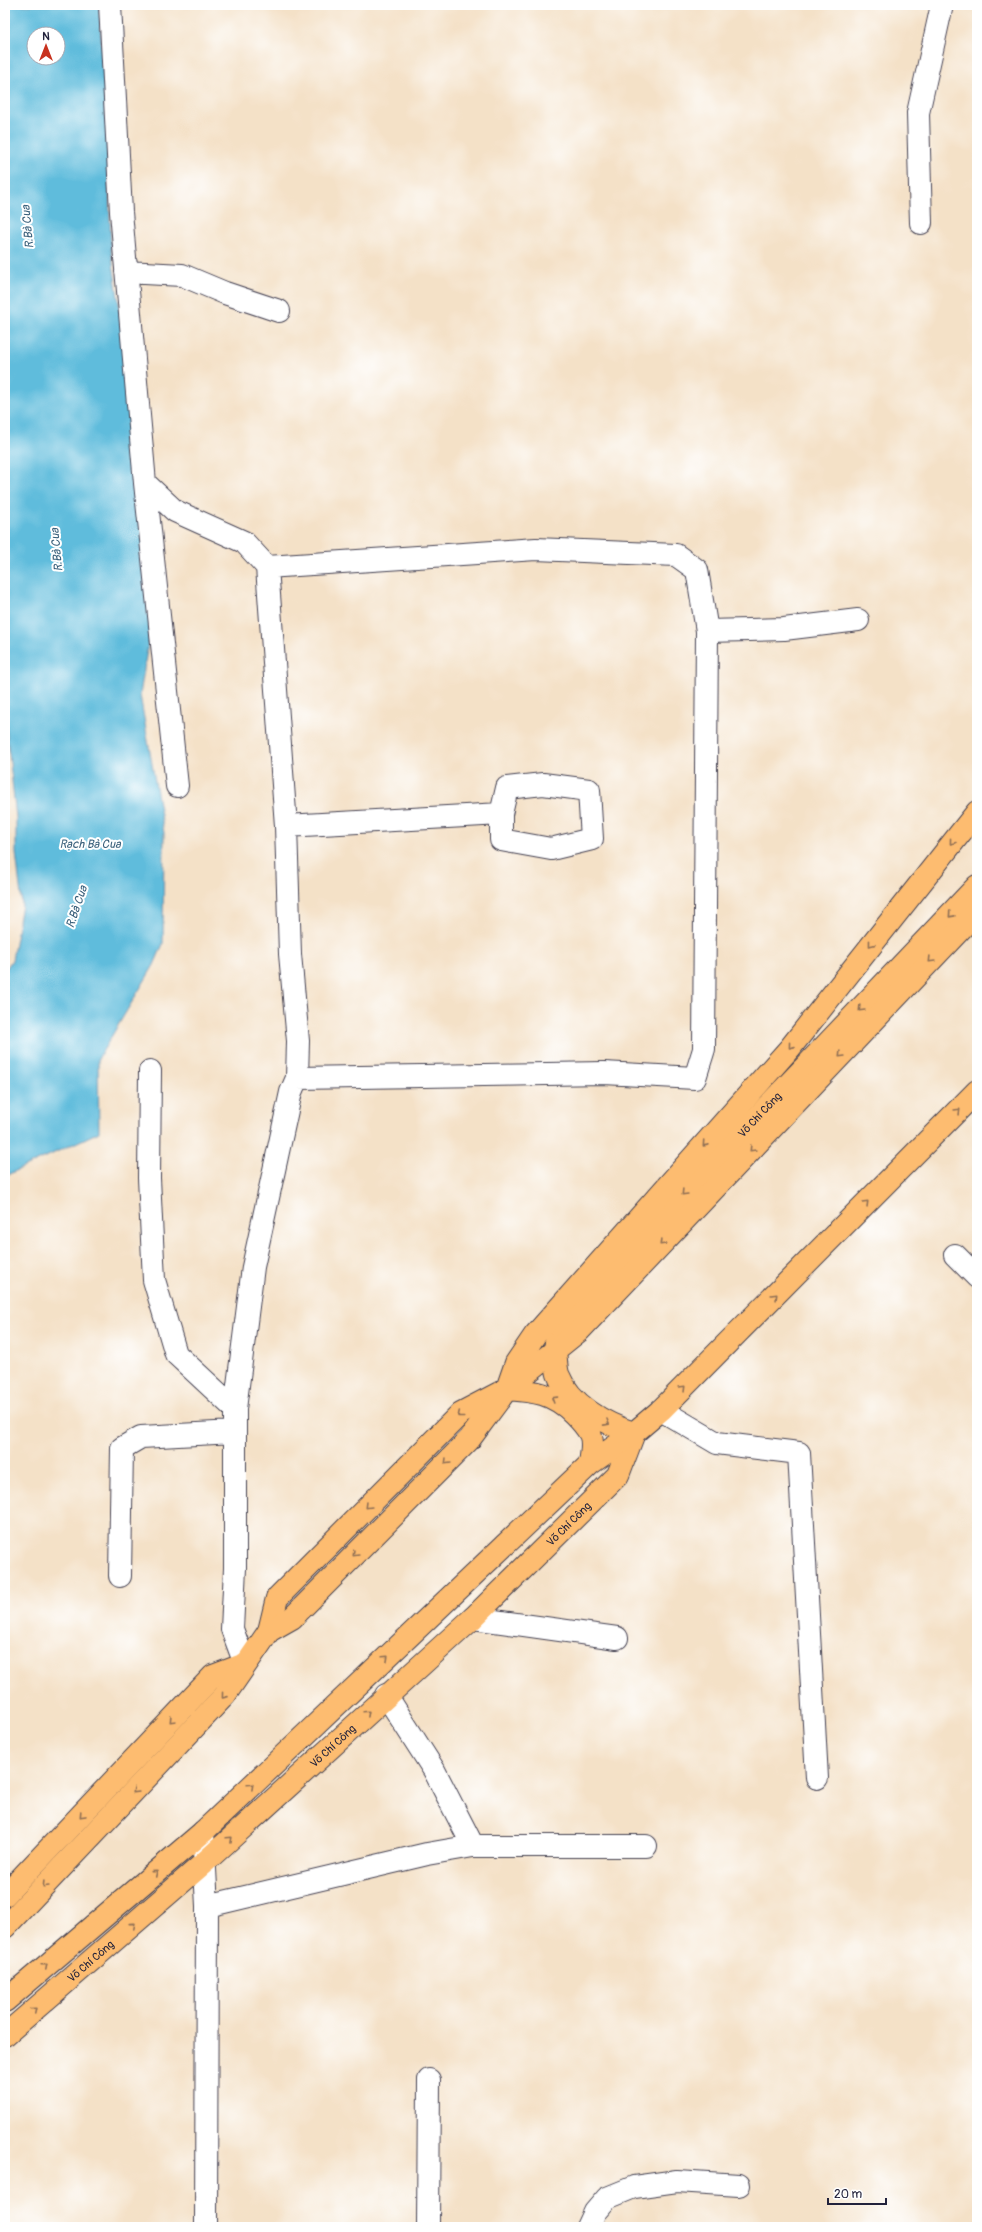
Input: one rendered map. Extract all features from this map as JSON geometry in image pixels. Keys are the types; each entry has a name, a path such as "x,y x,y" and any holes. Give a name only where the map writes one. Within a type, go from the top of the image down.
{"main road":[{"path":"590,1464 590,1434 582,1422 567,1408 551,1396 530,1391 507,1389 516,1364 535,1335 790,1048 977,812"},
{"name":"Võ Chí Công","path":"555,1350 557,1334 569,1315 977,886"},
{"name":"Võ Chí Công","path":"5,1927 225,1695 269,1631 292,1618 469,1440 507,1389 579,1331 977,912"},
{"name":"Võ Chí Công","path":"5,2001 203,1832 452,1597 590,1464 634,1434 661,1410 977,1091"},
{"path":"555,1350 558,1374 566,1388 577,1400 592,1414 611,1425 634,1434"},
{"name":"Võ Chí Công","path":"5,2035 205,1862 386,1695 473,1618 618,1475 634,1434"},
{"path":"452,1597 473,1618"},
{"path":"5,1895 213,1676 245,1664"},
{"path":"371,1673 386,1695"}],"street":[{"path":"110,5 121,212 126,272 145,482 177,786"},
{"path":"921,224 918,113 942,5"},
{"path":"126,272 182,275 225,293 279,311"},
{"path":"145,482 175,511 244,542 267,567 286,826 290,954 298,1042 297,1078 291,1092 253,1268 235,1409 235,1568 232,1629 245,1664"},
{"path":"267,567 536,549 676,555 697,570 707,631 704,1049 695,1078 604,1073 297,1078"},
{"path":"707,631 784,629 858,620"},
{"path":"544,784 589,790 592,839 551,849 501,840 501,814 507,788 544,784"},
{"path":"286,826 501,814"},
{"path":"150,1071 149,1178 154,1280 176,1354 235,1409"},
{"path":"956,1255 977,1277"},
{"path":"661,1410 717,1443 799,1453 817,1778"},
{"path":"120,1576 122,1448 141,1437 234,1432"},
{"path":"473,1618 617,1638"},
{"path":"386,1695 434,1770 473,1846"},
{"path":"203,1832 207,1906 206,2227"},
{"path":"207,1906 427,1854 473,1846 646,1846"},
{"path":"428,2227 429,2080"},
{"path":"588,2227 595,2212 607,2198 634,2187 677,2180 739,2185"}],"water":[{"name":"Rạch Bà Cua","path":"5,5 99,5 107,127 111,250 124,337 151,598 149,637 140,695 164,833 163,944 154,965 98,1059 99,1132 5,1176 5,970 12,960 22,905 16,853 16,817 5,718"}],"water label":[{"name":"R.Bà Cua","path":"28,227"},
{"name":"R.Bà Cua","path":"57,550"},
{"name":"R.Bà Cua","path":"77,907"}]}
